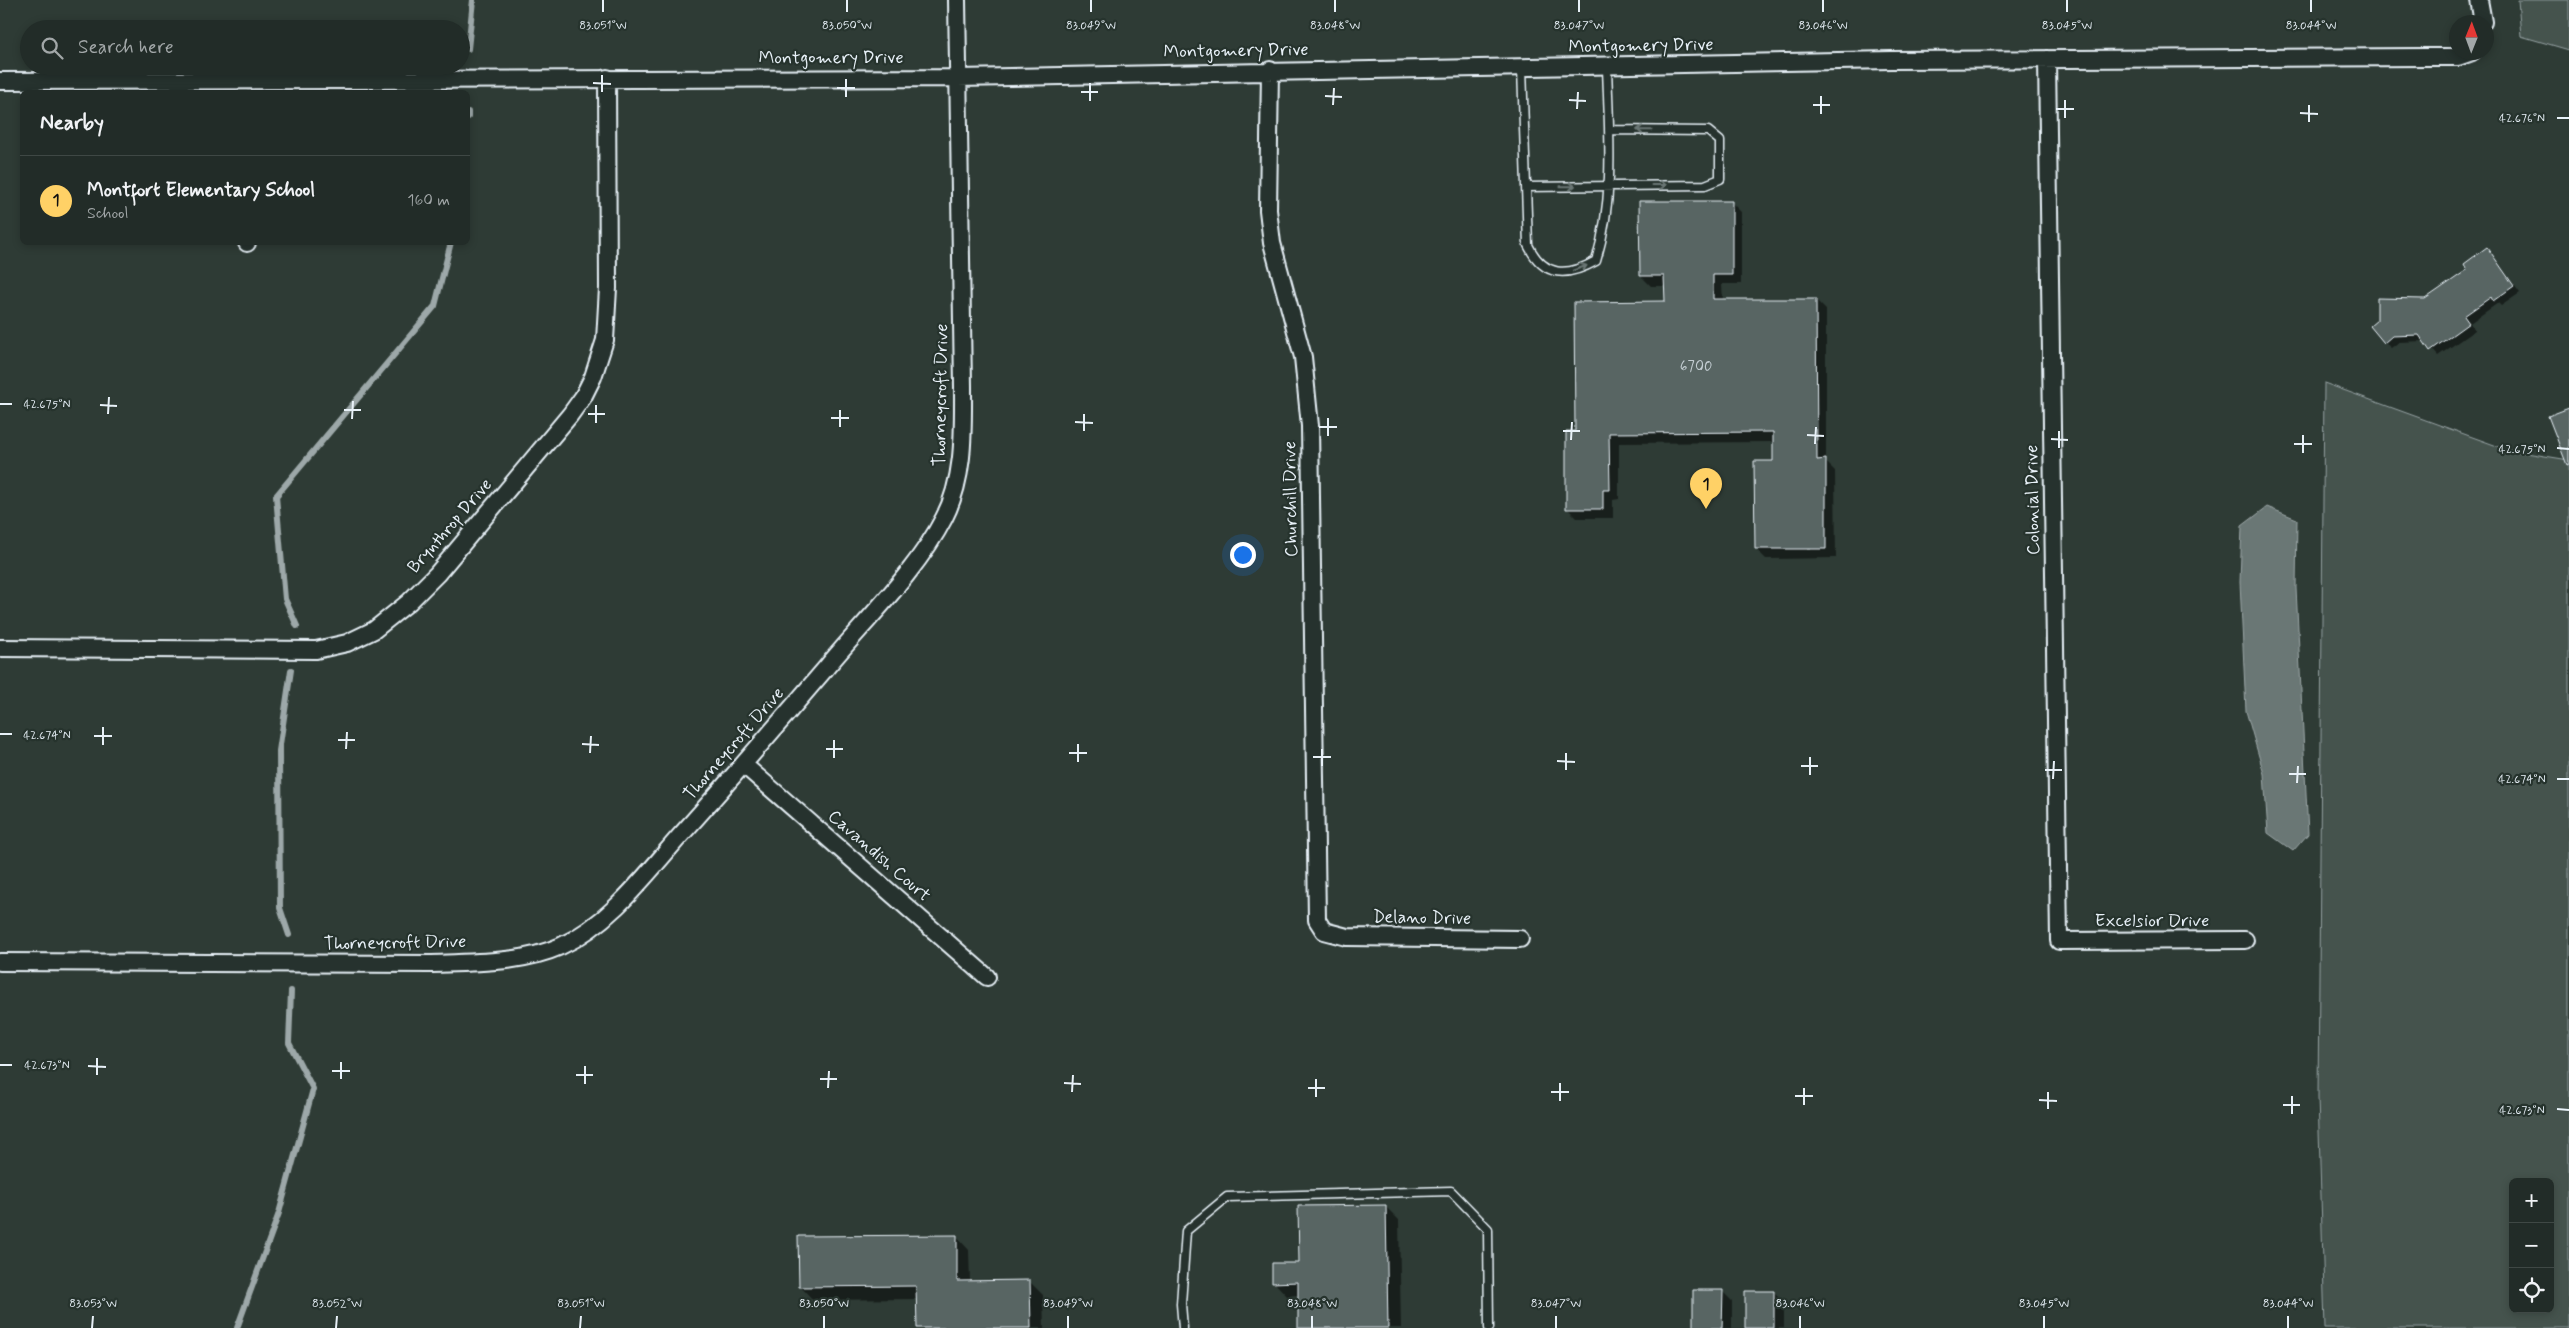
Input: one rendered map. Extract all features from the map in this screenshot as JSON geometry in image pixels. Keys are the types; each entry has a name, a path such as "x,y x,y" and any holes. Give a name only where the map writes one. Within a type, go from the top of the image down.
{"street":[{"name":"Thorneycroft Drive","path":"0,962 432,964 496,961 532,955 569,941 584,932 613,908 744,765 919,558 944,517 958,481 963,447 963,386 957,0"},
{"path":"2479,0 2482,15"},
{"name":"Montgomery Drive","path":"0,81 249,87 607,78 958,78 1270,70 1607,67 1891,60 2449,56"},
{"name":"Colonial Drive","path":"2047,59 2059,941"},
{"name":"Churchill Drive","path":"1270,70 1268,210 1272,243 1303,357 1310,426 1316,913 1324,931"},
{"name":"Brynthrop Drive","path":"0,648 316,650 347,644 374,630 409,602 437,574 570,415 583,397 601,357 605,340 608,288 607,78"},
{"name":"Cavandish Court","path":"744,765 988,977"},
{"name":"Delano Drive","path":"1324,931 1347,937 1520,939"},
{"name":"Excelsior Drive","path":"2059,941 2245,940"}],"lane":[{"path":"1522,68 1528,245 1535,261 1551,272 1579,271 1596,261 1610,185 1607,67"},
{"path":"1526,187 1705,185 1720,178 1720,141 1708,131 1609,130"},
{"path":"1182,1328 1181,1304 1186,1231 1227,1197 1451,1191 1488,1229 1489,1328"}],"shaded area":[{"path":"2518,0 2569,0 2569,50 2521,36"},
{"path":"2324,383 2508,450 2569,460 2569,1328 2325,1328 2318,1097"},
{"path":"2267,507 2297,519 2296,588 2308,834 2293,851 2268,833 2264,774 2246,711 2240,582 2242,526"}],"building":[{"path":"1639,201 1732,201 1732,275 1713,275 1713,299 1816,299 1817,460 1826,459 1826,549 1755,549 1754,461 1773,461 1773,432 1609,433 1610,490 1603,490 1603,509 1566,509 1566,431 1575,431 1574,302 1665,301 1664,276 1640,276"},
{"path":"2487,247 2514,286 2493,301 2491,297 2464,316 2469,323 2430,351 2419,335 2392,336 2384,343 2370,326 2377,320 2377,298 2425,299 2467,270 2464,264"},
{"path":"2569,408 2569,464 2567,465 2548,416"},
{"path":"1386,1205 1388,1328 1298,1328 1298,1282 1272,1283 1272,1263 1299,1263 1298,1206"},
{"path":"957,1235 957,1281 1030,1280 1031,1328 917,1328 916,1286 799,1287 798,1236"},
{"path":"1693,1290 1723,1290 1722,1328 1693,1328"},
{"path":"1745,1291 1774,1291 1774,1328 1745,1328"}],"waterway":[{"path":"470,29 473,0"},
{"path":"297,626 285,599 276,496 435,306 450,245"},
{"path":"289,935 280,908 279,751 291,670"},
{"path":"237,1328 279,1213 313,1089 289,1043 291,991"}],"place":[{"name":"Montfort Elementary School","path":"1706,509"}]}
